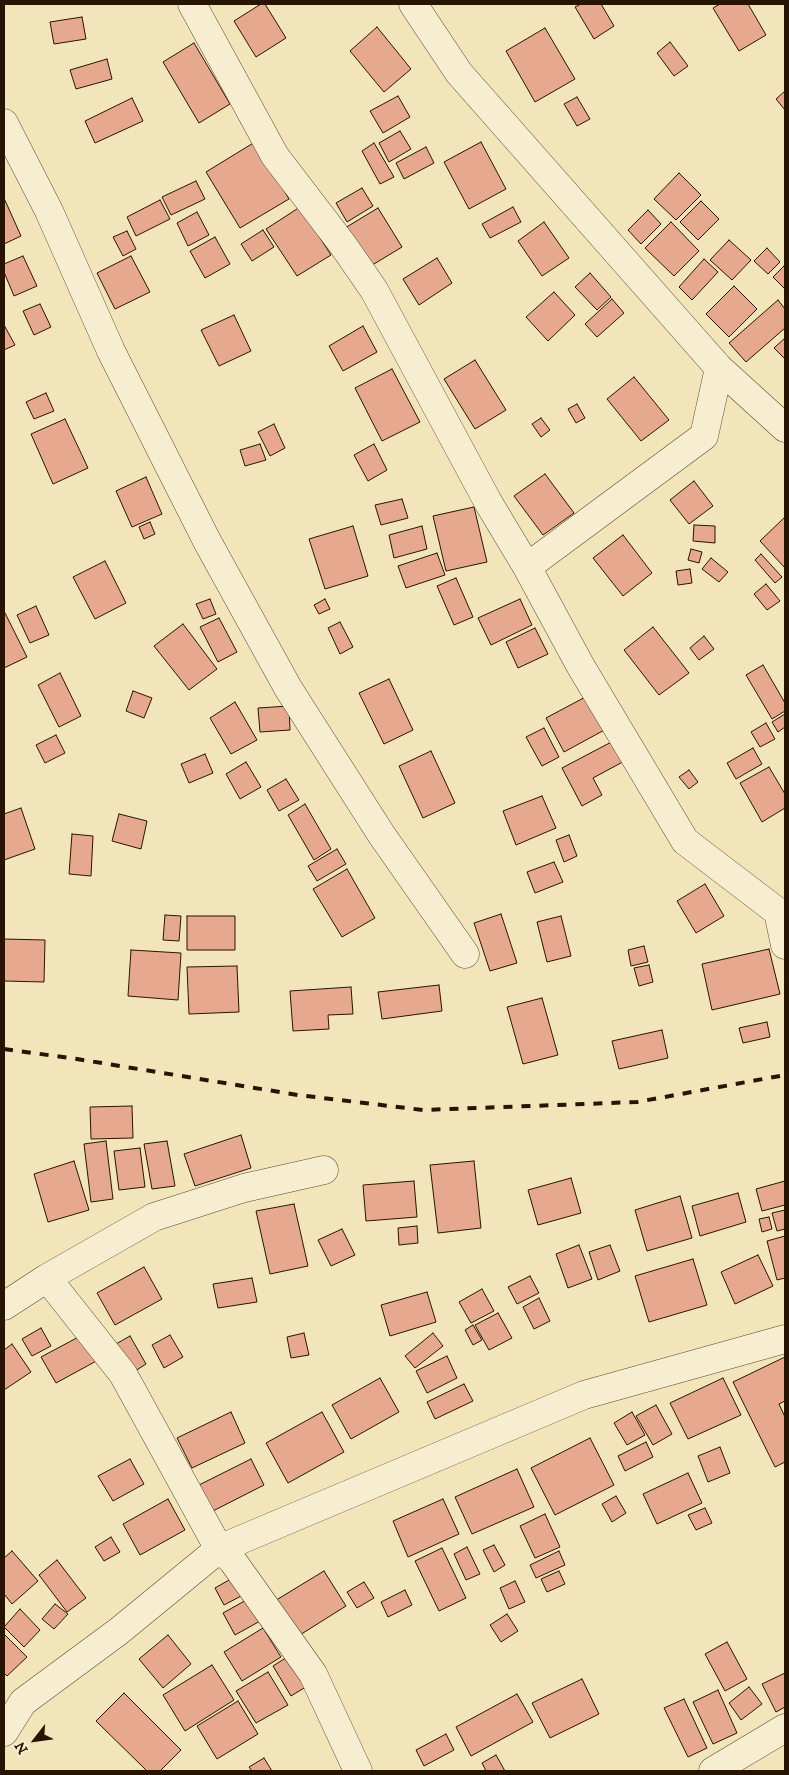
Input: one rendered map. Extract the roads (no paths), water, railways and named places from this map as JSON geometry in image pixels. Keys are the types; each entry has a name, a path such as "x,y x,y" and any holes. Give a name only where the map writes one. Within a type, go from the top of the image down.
{"street":[{"path":"192,4 276,156 343,245 374,290 488,502 527,567 580,665 684,841 778,912 785,946"},
{"path":"412,4 458,74 719,368 785,428"},
{"path":"4,123 49,211 120,368 207,541 283,680 382,834 464,954"},
{"path":"527,567 704,436 719,368"},
{"path":"4,1306 47,1278 154,1217 244,1188 324,1170"},
{"path":"47,1278 123,1374 218,1549 232,1560 313,1674 358,1771"},
{"path":"4,1732 23,1702 120,1631 218,1549 584,1395 785,1338"},
{"path":"713,1771 785,1728"}],"railway":[{"path":"4,1049 298,1095 423,1110 637,1102 785,1075"}]}
